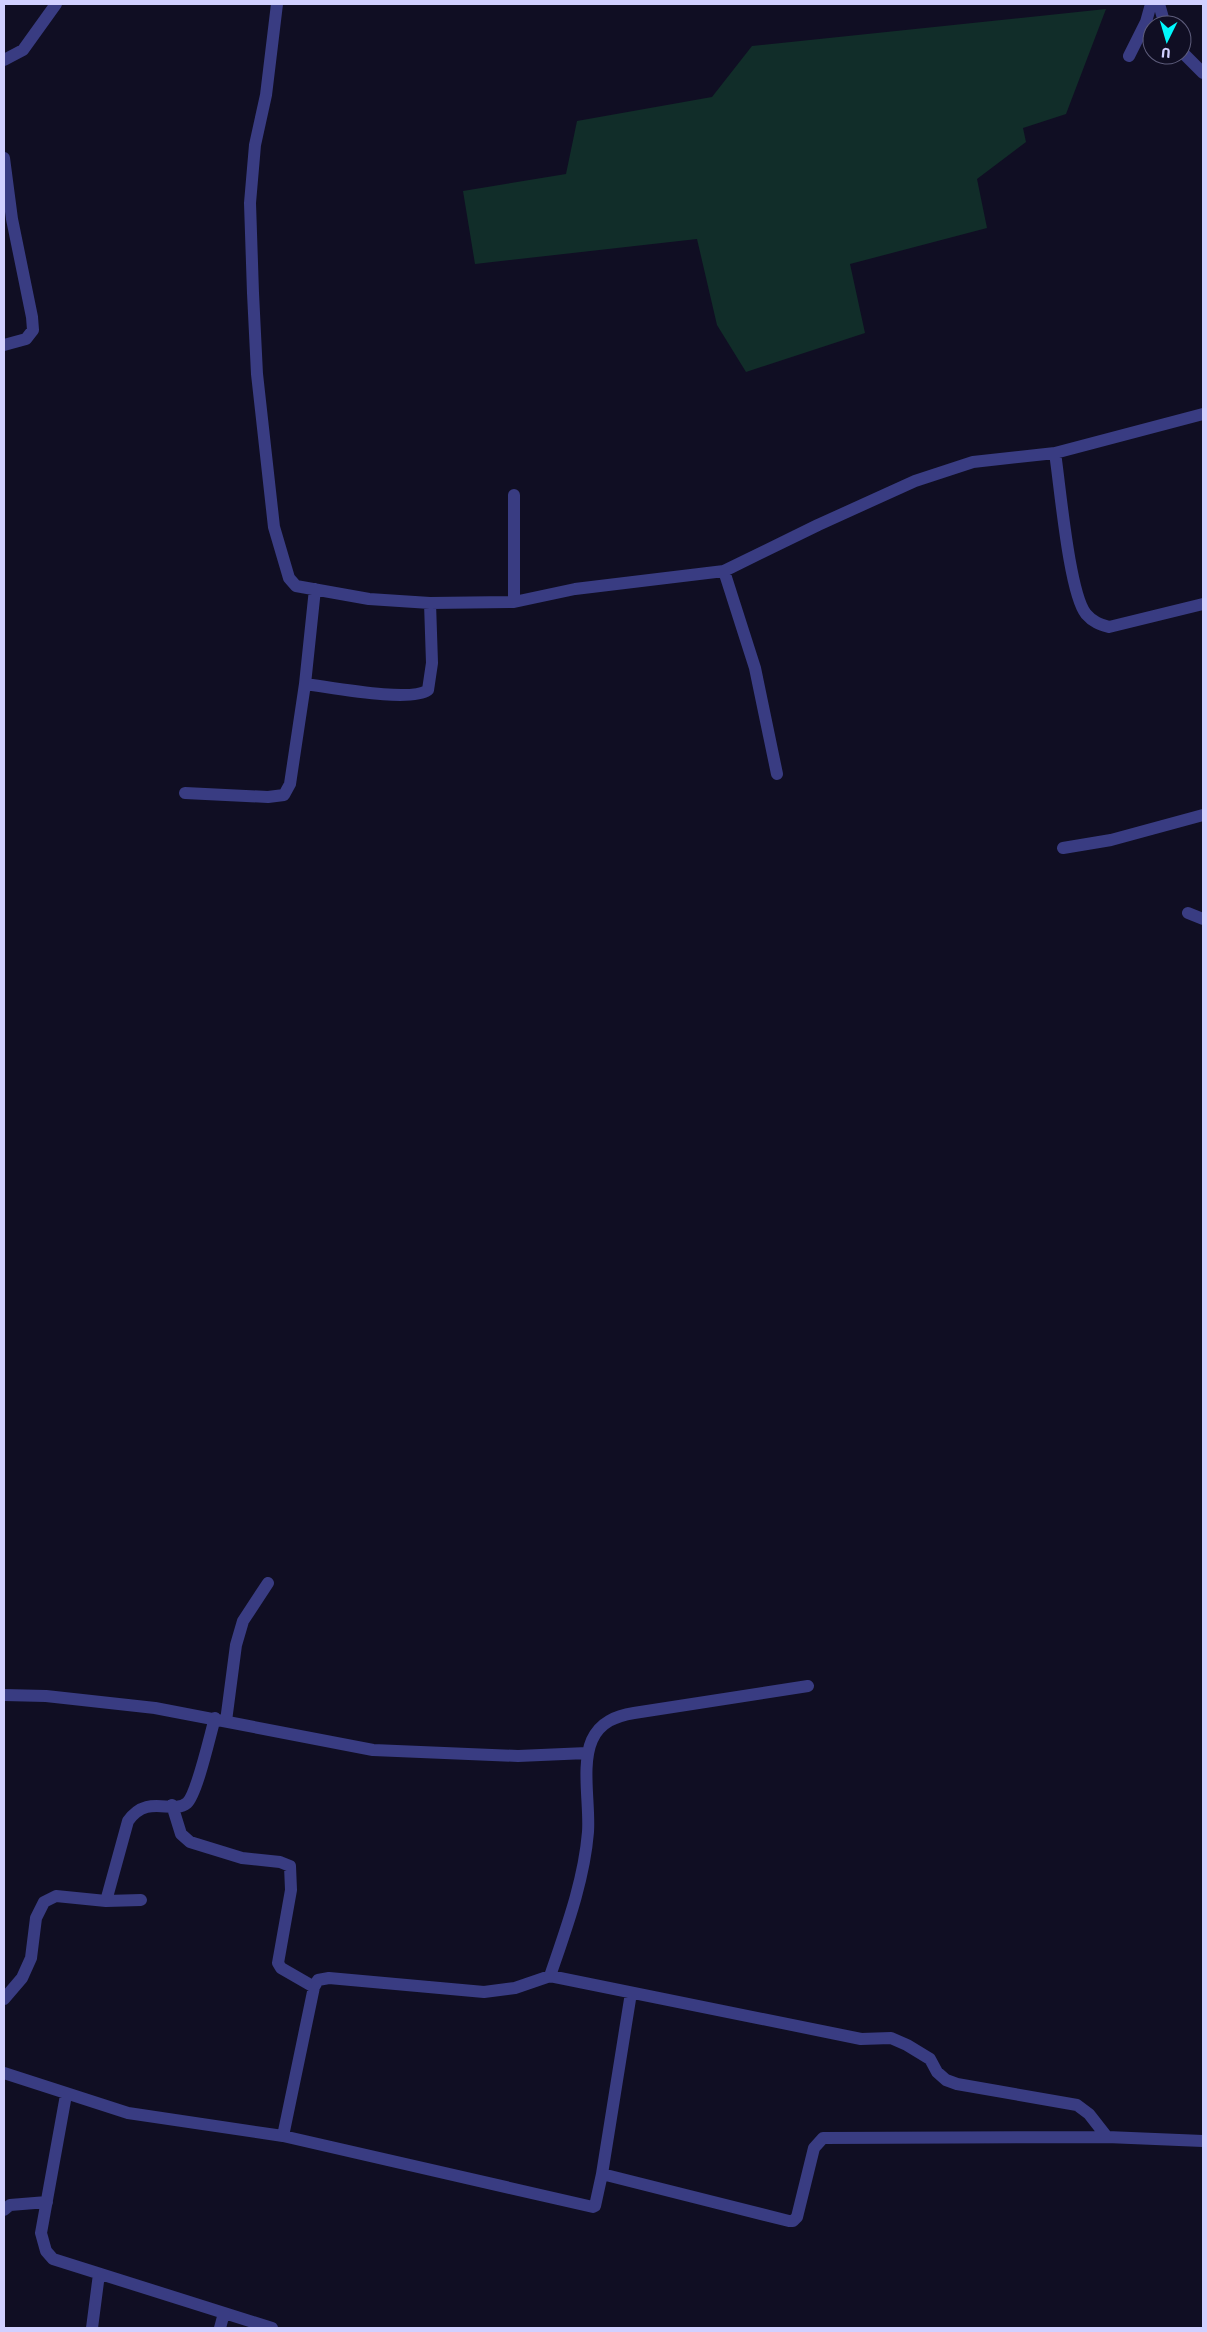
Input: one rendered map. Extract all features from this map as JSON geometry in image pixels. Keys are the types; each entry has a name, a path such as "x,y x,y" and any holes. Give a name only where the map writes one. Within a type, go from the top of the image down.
{"street":[{"path":"4,60 23,50 56,4"},
{"path":"276,4 266,95 255,145 250,202 257,374 274,527 288,578 296,586 369,599 430,603 514,602 575,589 724,571 818,525 915,481 973,462 1055,453 1203,414"},
{"path":"1129,56 1146,22 1151,4"},
{"path":"1192,62 1203,73"},
{"path":"4,158 12,219 33,330 26,339 4,345"},
{"path":"1055,453 1074,582 1085,613 1095,623 1109,626 1203,604"},
{"path":"514,495 514,602"},
{"path":"724,571 755,668 777,774"},
{"path":"185,793 268,797 284,795 290,784 305,684 315,589"},
{"path":"305,684 400,695 425,693 428,690 432,663 430,603"},
{"path":"1063,848 1112,840 1203,815"},
{"path":"1188,913 1203,919"},
{"path":"106,1901 128,1821 133,1813 159,1805 184,1805 192,1797 220,1720 243,1621 268,1583"},
{"path":"550,1976 575,1901 588,1832 587,1753 592,1738 607,1721 617,1716 808,1686"},
{"path":"4,1695 46,1696 145,1707 372,1750 518,1756 587,1753"},
{"path":"172,1806 181,1834 190,1842 242,1858 280,1862 290,1866 291,1890 278,1963 281,1968 314,1987"},
{"path":"4,2000 22,1978 31,1958 36,1918 44,1902 56,1896 106,1901 141,1900"},
{"path":"283,2136 314,1987 318,1980 329,1978 484,1992 515,1988 550,1976 861,2038 891,2038 930,2059 937,2072 952,2082 1077,2105 1089,2114 1107,2137"},
{"path":"4,2073 66,2095 128,2113 283,2136 593,2207 595,2206 602,2174 631,1993"},
{"path":"66,2095 41,2233 46,2251 52,2259 272,2328"},
{"path":"602,2174 793,2221 797,2217 814,2148 823,2138 1107,2137 1203,2141"},
{"path":"4,2210 10,2205 47,2202"},
{"path":"92,2328 99,2274"},
{"path":"220,2328 224,2313"}],"green space":[{"path":"1106,9 1066,114 1023,128 1026,142 977,179 987,228 850,264 865,333 746,372 717,325 697,239 475,264 463,191 566,174 577,121 712,97 752,46"}]}
